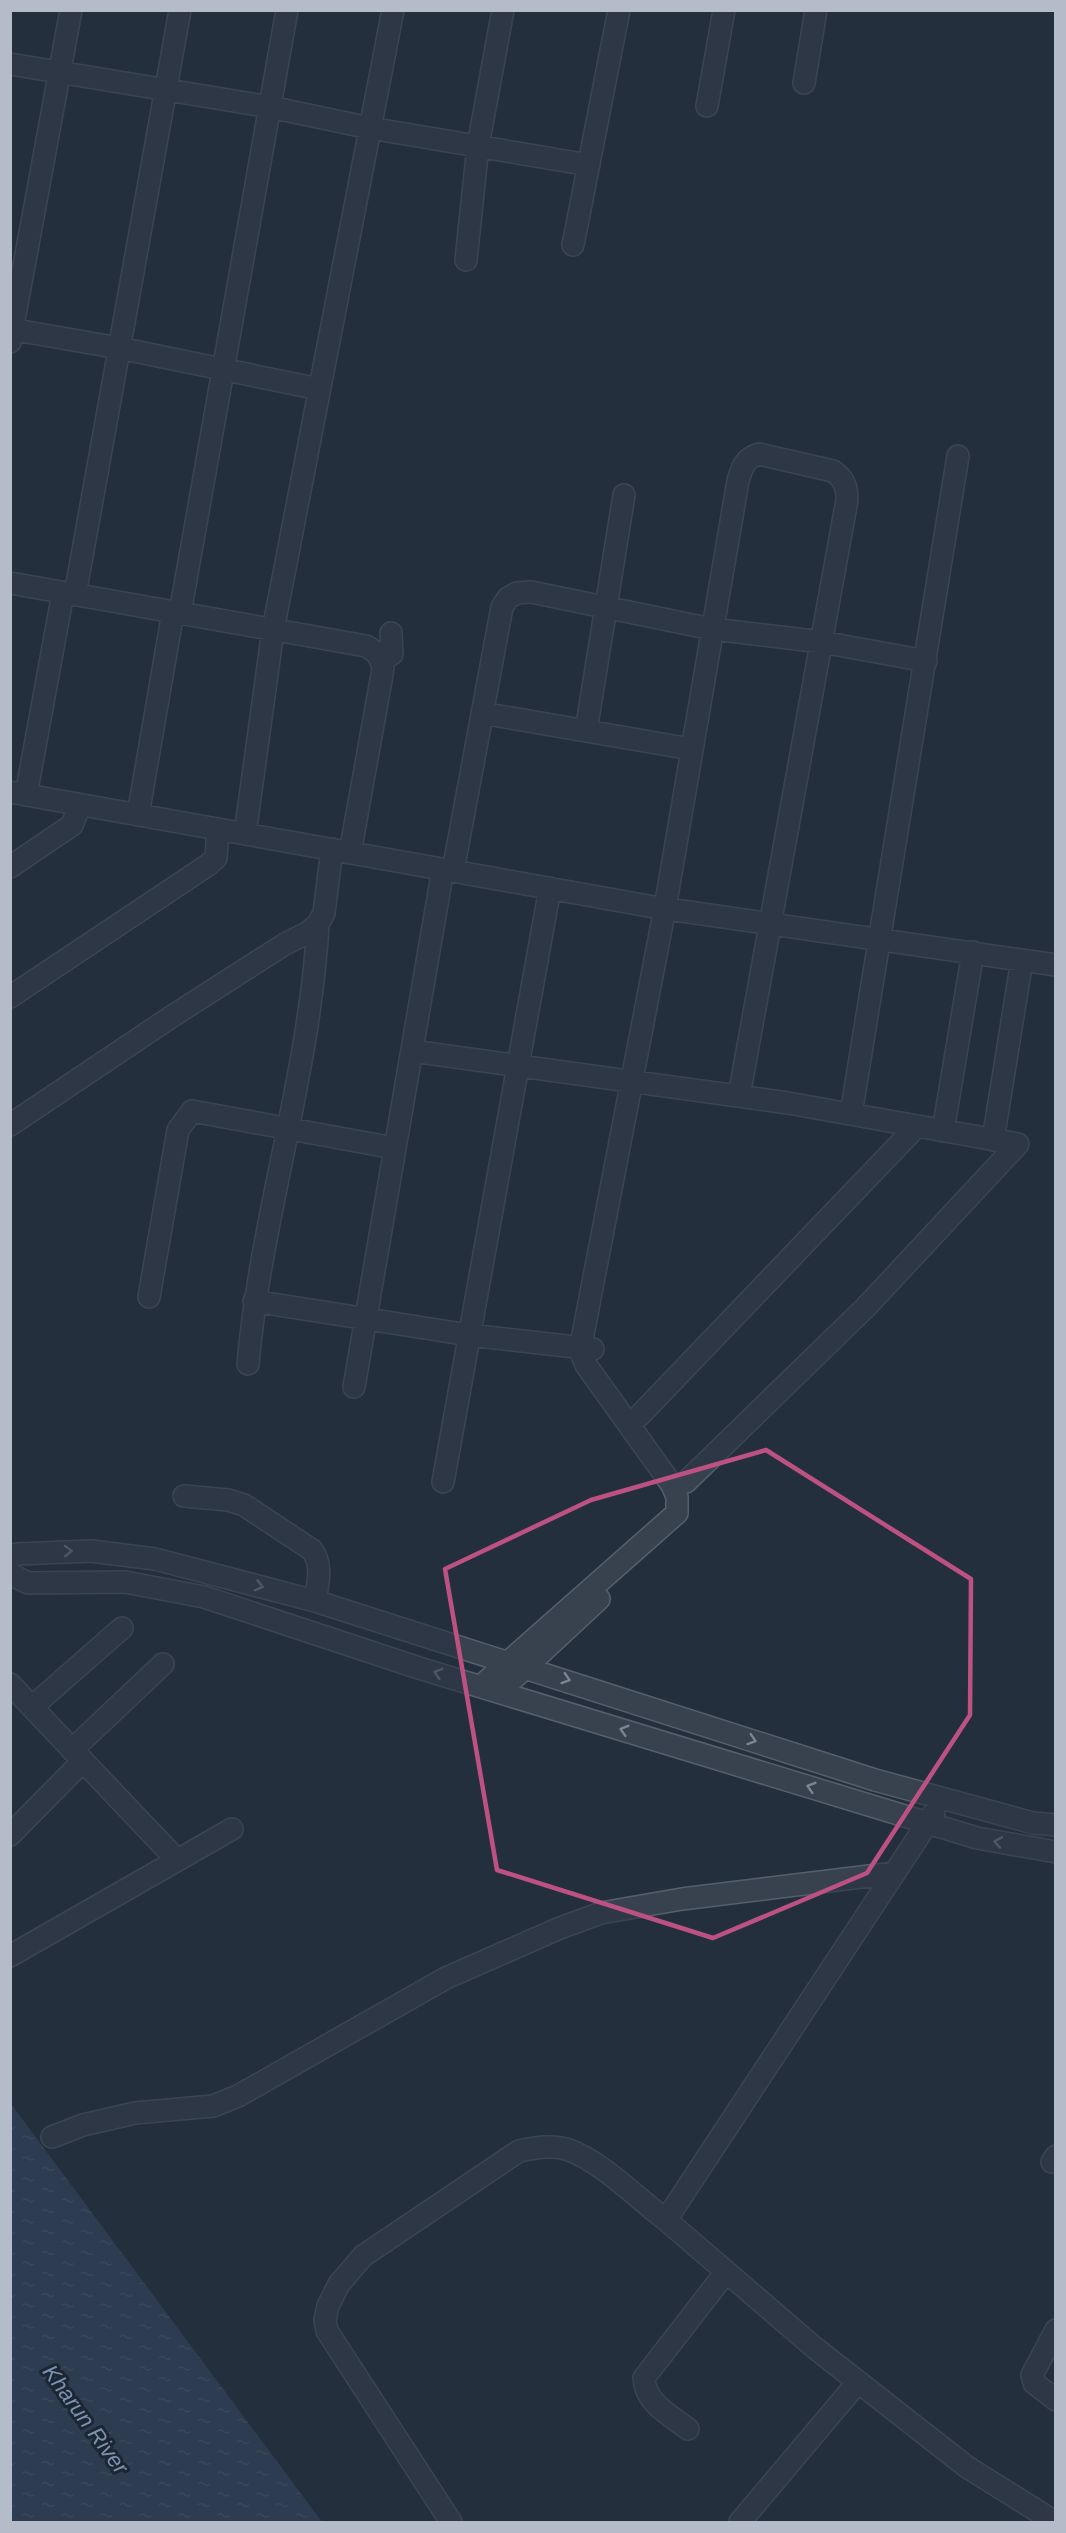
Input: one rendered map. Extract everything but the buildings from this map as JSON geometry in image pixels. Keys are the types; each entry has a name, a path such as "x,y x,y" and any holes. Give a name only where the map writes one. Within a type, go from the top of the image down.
{"street":[{"path":"71,10 11,334 119,348 319,389"},
{"path":"180,10 119,348 69,594 18,793 664,908 1056,965"},
{"path":"138,815 223,371 287,10"},
{"path":"245,834 273,630 393,10"},
{"path":"466,260 478,146 503,10"},
{"path":"573,245 619,10"},
{"path":"707,106 724,10"},
{"path":"804,83 816,10"},
{"path":"10,64 270,107 370,128 590,165"},
{"path":"490,1689 677,1513 677,1497 672,1485 586,1365 586,1344 629,1081 664,908 738,481 743,465 750,456 759,454 833,471 842,478 847,488 822,642 739,1096"},
{"path":"851,1114 958,456"},
{"path":"586,731 624,495"},
{"path":"10,583 366,646 375,651 381,660 383,669 341,851 318,924 307,1032 254,1301 248,1364"},
{"path":"354,1387 364,1318 412,1051 502,607 508,597 517,593 531,592 712,629 822,642 926,661"},
{"path":"381,660 392,654 392,633"},
{"path":"482,713 691,749"},
{"path":"10,867 72,825 80,805"},
{"path":"10,997 216,858 218,829"},
{"path":"443,1482 550,888"},
{"path":"10,1125 171,1017 318,924"},
{"path":"943,1131 973,952"},
{"path":"993,1140 1022,960"},
{"path":"412,1051 739,1096 1018,1144 866,1307 686,1482"},
{"path":"149,1297 178,1130 196,1104 199,1110 288,1130 394,1148"},
{"path":"639,1416 917,1126"},
{"path":"254,1301 469,1335 586,1344 639,1416 686,1482 692,1507 690,1518 684,1527 517,1664"},
{"path":"184,1496 228,1500 244,1505 312,1550 318,1558 319,1579 315,1600"},
{"path":"10,1557 17,1554 91,1551 155,1559 315,1600 875,1780 1033,1823 1056,1826"},
{"path":"151,1587 155,1559"},
{"path":"10,1574 28,1583 125,1582 204,1597 490,1689 977,1838 1056,1852"},
{"path":"122,1628 19,1699 78,1755 177,1860"},
{"path":"10,1835 78,1755 163,1664"},
{"path":"666,2220 943,1797"},
{"path":"10,1956 232,1829"},
{"path":"52,2137 83,2125 135,2113 213,2106 238,2096 446,1978 560,1928 602,1913 682,1899 894,1873"},
{"path":"452,2523 327,2331 325,2320 328,2306 339,2284 363,2256 519,2151 541,2147 568,2150 595,2165 666,2220 858,2382 967,2467 1055,2523"},
{"path":"688,2429 650,2398 645,2391 644,2378 726,2272"},
{"path":"1056,2330 1032,2375 1034,2383 1056,2400"},
{"path":"740,2523 858,2382"}],"highlighted area":[{"path":"766,1450 971,1579 970,1715 867,1873 713,1938 497,1870 445,1569 591,1500"}],"water":[{"name":"Kharun River","path":"11,2104 322,2522 11,2522"}]}
